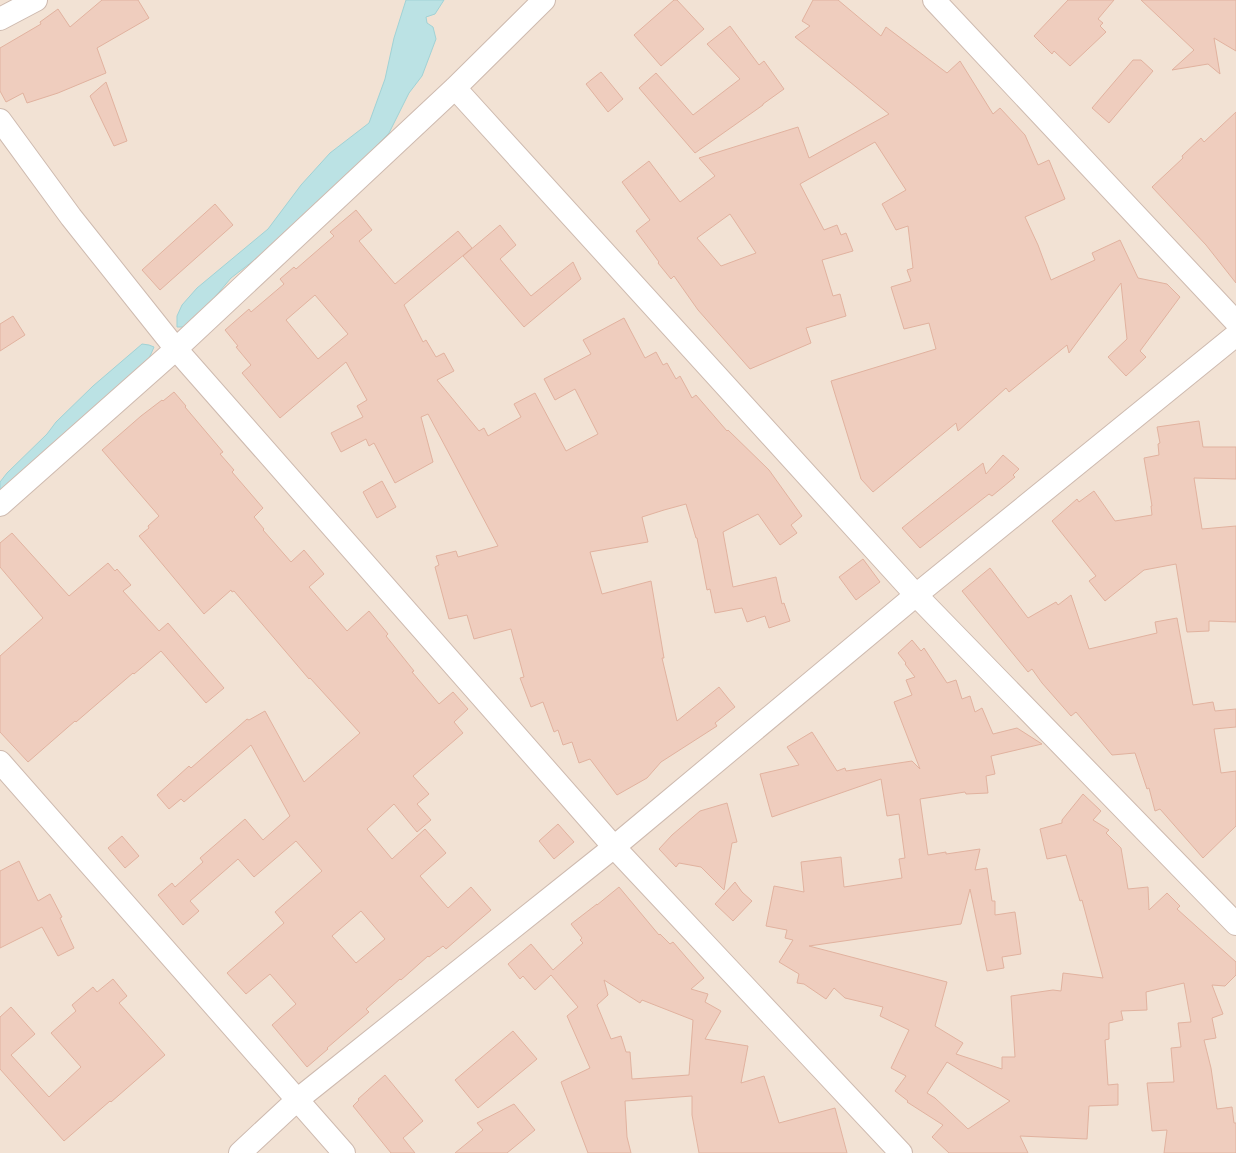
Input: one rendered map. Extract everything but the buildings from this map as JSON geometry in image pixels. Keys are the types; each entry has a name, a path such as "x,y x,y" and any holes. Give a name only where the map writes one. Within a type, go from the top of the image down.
{"street":[{"path":"0,19 36,0"},
{"path":"0,505 176,349 455,88 544,0"},
{"path":"934,0 1236,322"},
{"path":"455,88 916,595 1236,924"},
{"path":"0,120 71,217 176,349 614,847 901,1153"},
{"path":"240,1153 297,1100 614,847 916,595 1236,335"},
{"path":"0,762 344,1153"}],"shaded area":[{"path":"0,0 1236,0 1236,1153 0,1153"}],"water":[{"path":"406,0 444,0 435,14 426,17 427,23 433,27 436,39 422,76 409,93 389,133 288,234 231,278 203,311 186,327 177,327 177,316 182,305 197,288 268,229 301,185 330,153 369,123 385,79 394,38"},
{"path":"142,344 154,347 147,363 0,494 0,482 7,473 93,386"}]}
